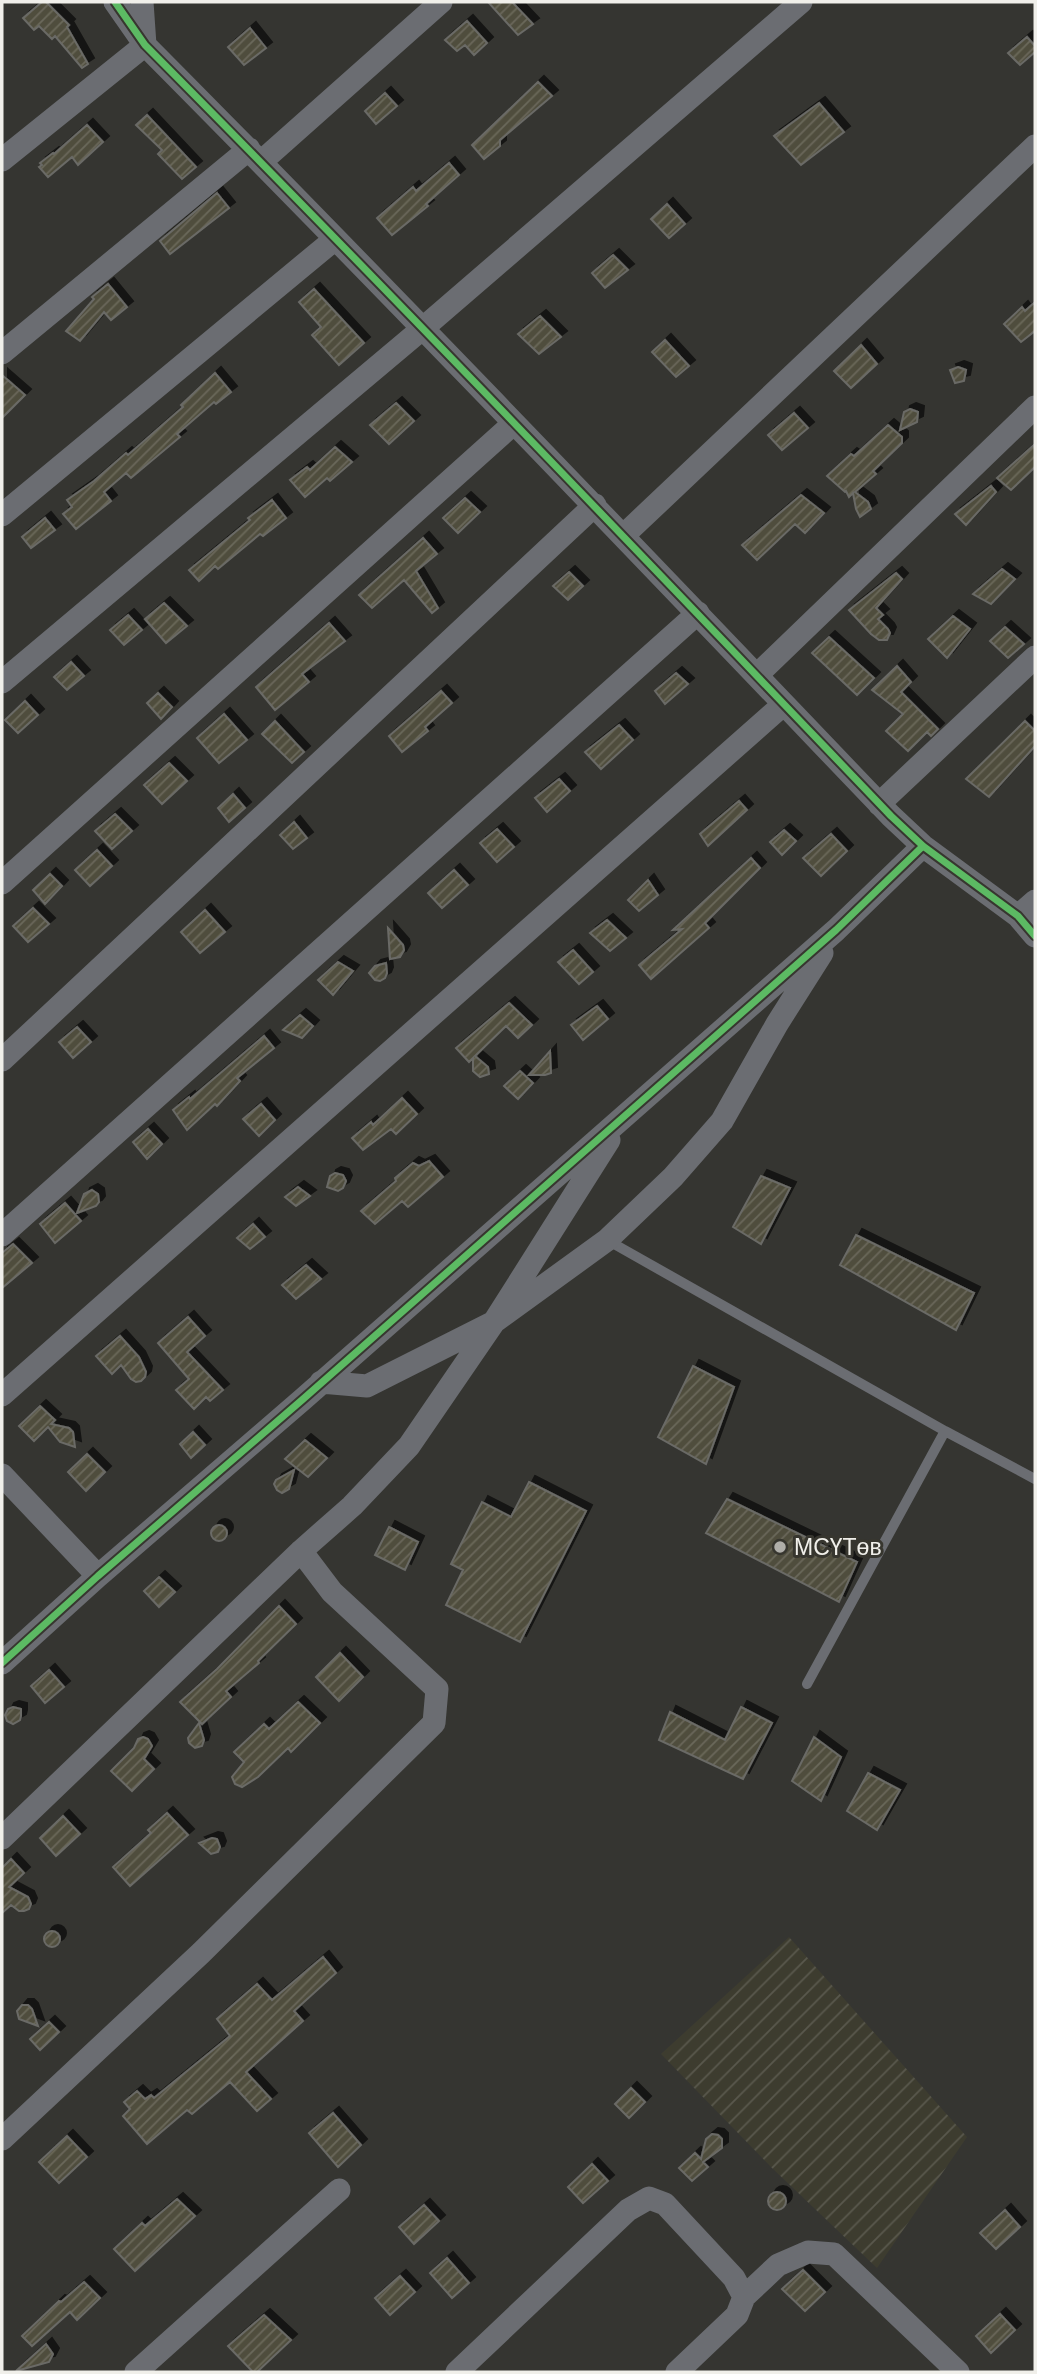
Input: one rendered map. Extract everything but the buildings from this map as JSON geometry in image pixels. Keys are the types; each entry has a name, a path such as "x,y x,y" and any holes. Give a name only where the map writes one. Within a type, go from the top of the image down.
{"street":[{"path":"115,2 145,45 595,505 879,804 923,846 1018,916 1035,936"},
{"path":"142,2 145,45"},
{"path":"2,353 255,156 441,2"},
{"path":"2,682 422,329 801,2"},
{"path":"2,160 145,45"},
{"path":"624,536 1035,146"},
{"path":"2,515 335,239"},
{"path":"757,675 1035,407"},
{"path":"2,883 513,424"},
{"path":"2,1059 595,505"},
{"path":"2,1235 698,613"},
{"path":"879,804 1035,657"},
{"path":"2,1395 784,704"},
{"path":"2,1663 836,930 923,846"},
{"path":"1018,916 1035,901"},
{"path":"321,1382 367,1386 494,1322 607,1240 673,1177 722,1121 777,1024 836,930"},
{"path":"2,1838 301,1551 352,1506 409,1446 494,1322 622,1119"},
{"path":"2,1475 98,1576"},
{"path":"2,2139 201,1953 434,1723 437,1689 332,1592 301,1551"},
{"path":"136,2372 339,2190"},
{"path":"457,2372 628,2210 649,2198 665,2204 674,2213 734,2278 744,2297"},
{"path":"677,2372 737,2315 744,2297 778,2265 808,2252 834,2254 958,2372"}],"lane":[{"path":"607,1240 945,1432 1035,1479"},
{"path":"807,1684 945,1432"}],"shaded area":[{"path":"789,1937 967,2137 877,2268 772,2168 661,2054"}],"cycle path":[{"path":"115,2 145,45 427,333 891,816 923,846 1018,916 1035,936"},
{"path":"2,1663 836,930 923,846"}],"place":[{"name":"МСҮТөв","path":"780,1547"}]}
